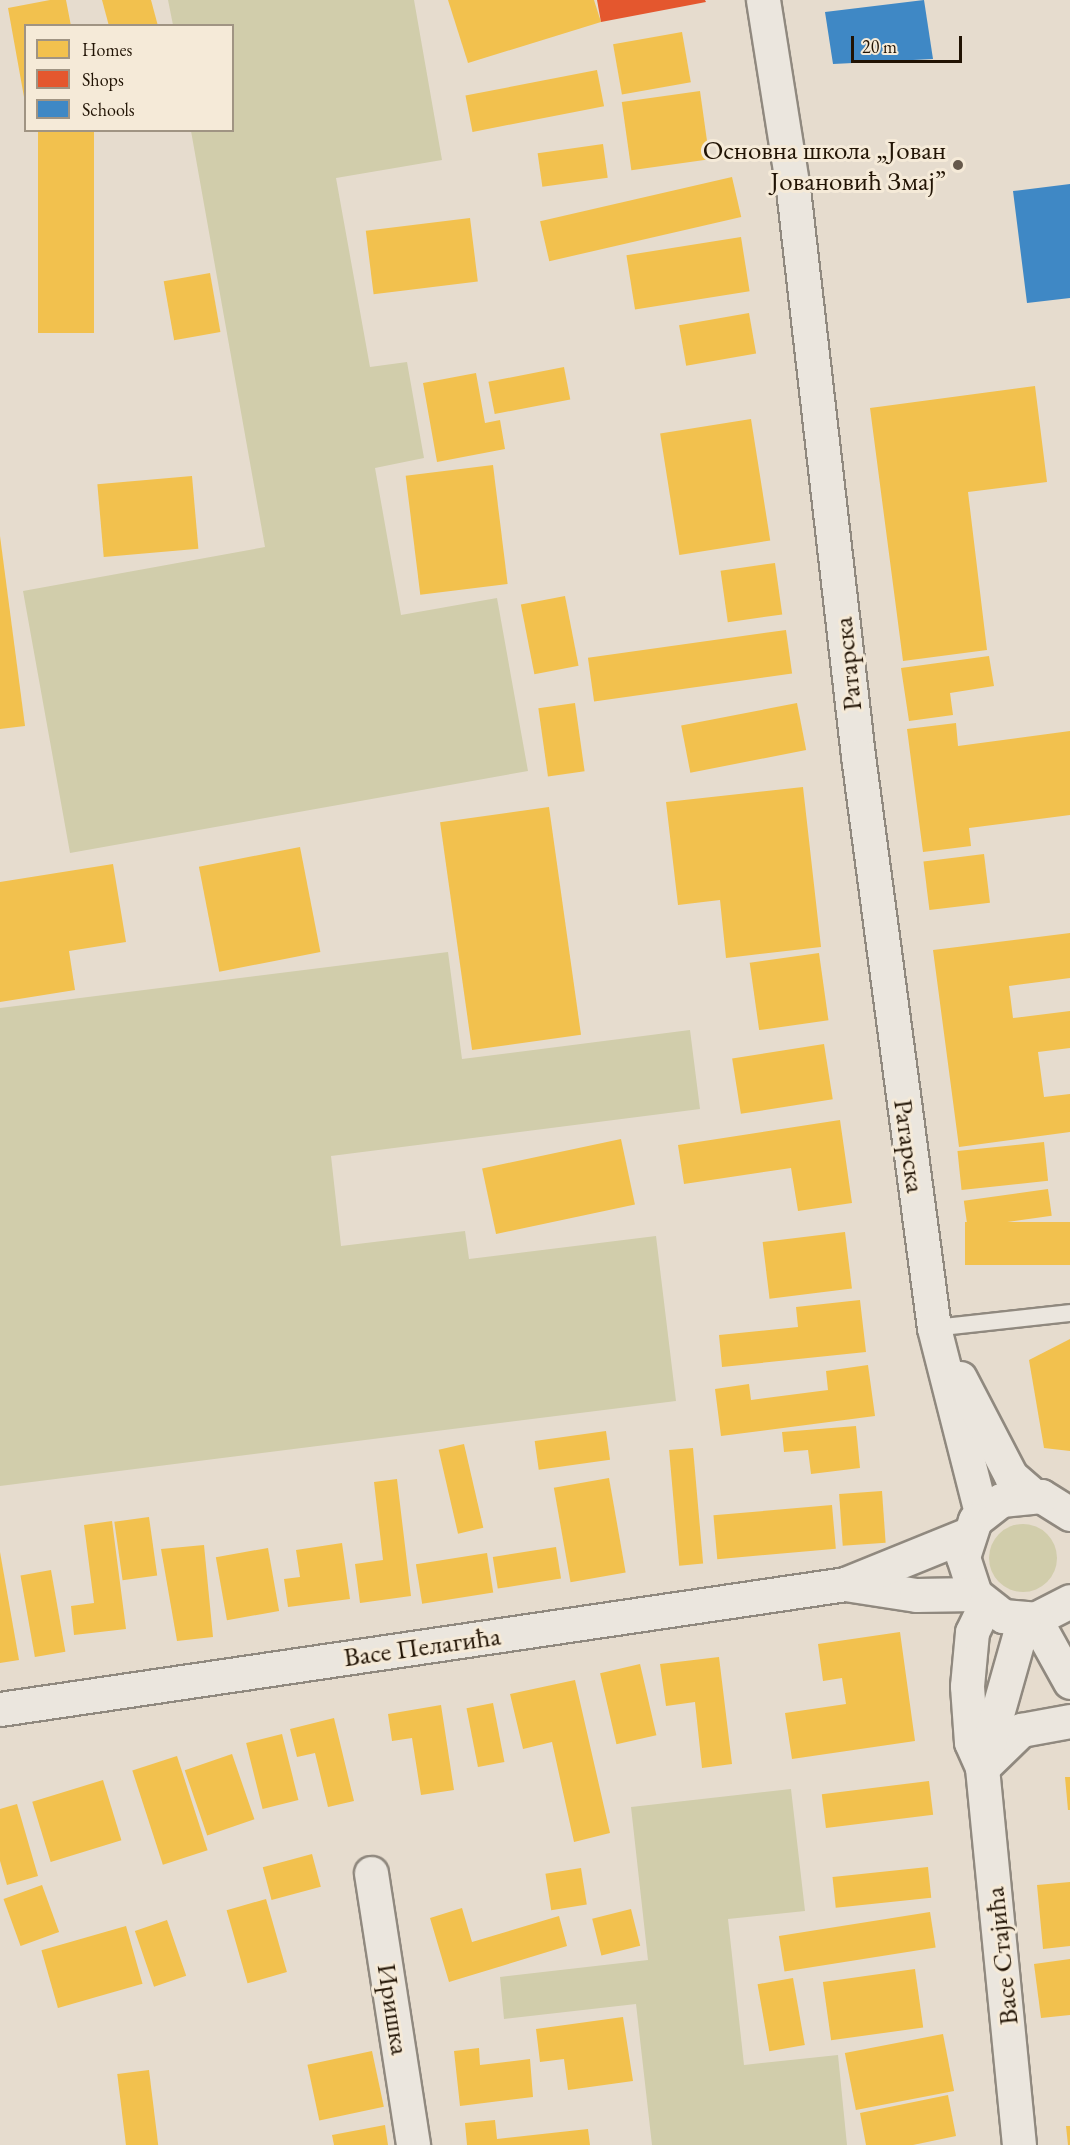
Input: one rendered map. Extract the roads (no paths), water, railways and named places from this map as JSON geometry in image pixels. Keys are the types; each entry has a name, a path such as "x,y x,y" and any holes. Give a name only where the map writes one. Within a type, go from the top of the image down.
{"street":[{"name":"Ратарска","path":"763,0 793,189 858,756 934,1328 974,1524"},
{"name":"Ратарска","path":"934,1328 1011,1476 1033,1495 1070,1514"},
{"name":"Васе Пелагића","path":"0,1709 845,1584 974,1524 1001,1500 1033,1495"},
{"path":"974,1524 963,1565 980,1599 1029,1619 1070,1682"},
{"name":"Васе Пелагића","path":"845,1584 916,1595 980,1599"},
{"name":"Васе Стајића","path":"980,1599 972,1632 967,1686 968,1727 982,1767 1019,2145"},
{"path":"1029,1619 1070,1601"},
{"name":"Васе Стајића","path":"982,1767 1029,1619"},
{"path":"982,1767 1021,1730 1070,1721"},
{"name":"Иришка","path":"371,1873 413,2145"}],"lane":[{"path":"934,1328 1070,1313"}],"place":[{"name":"Основна школа „Јован Јовановић Змај”","path":"958,165"}]}
